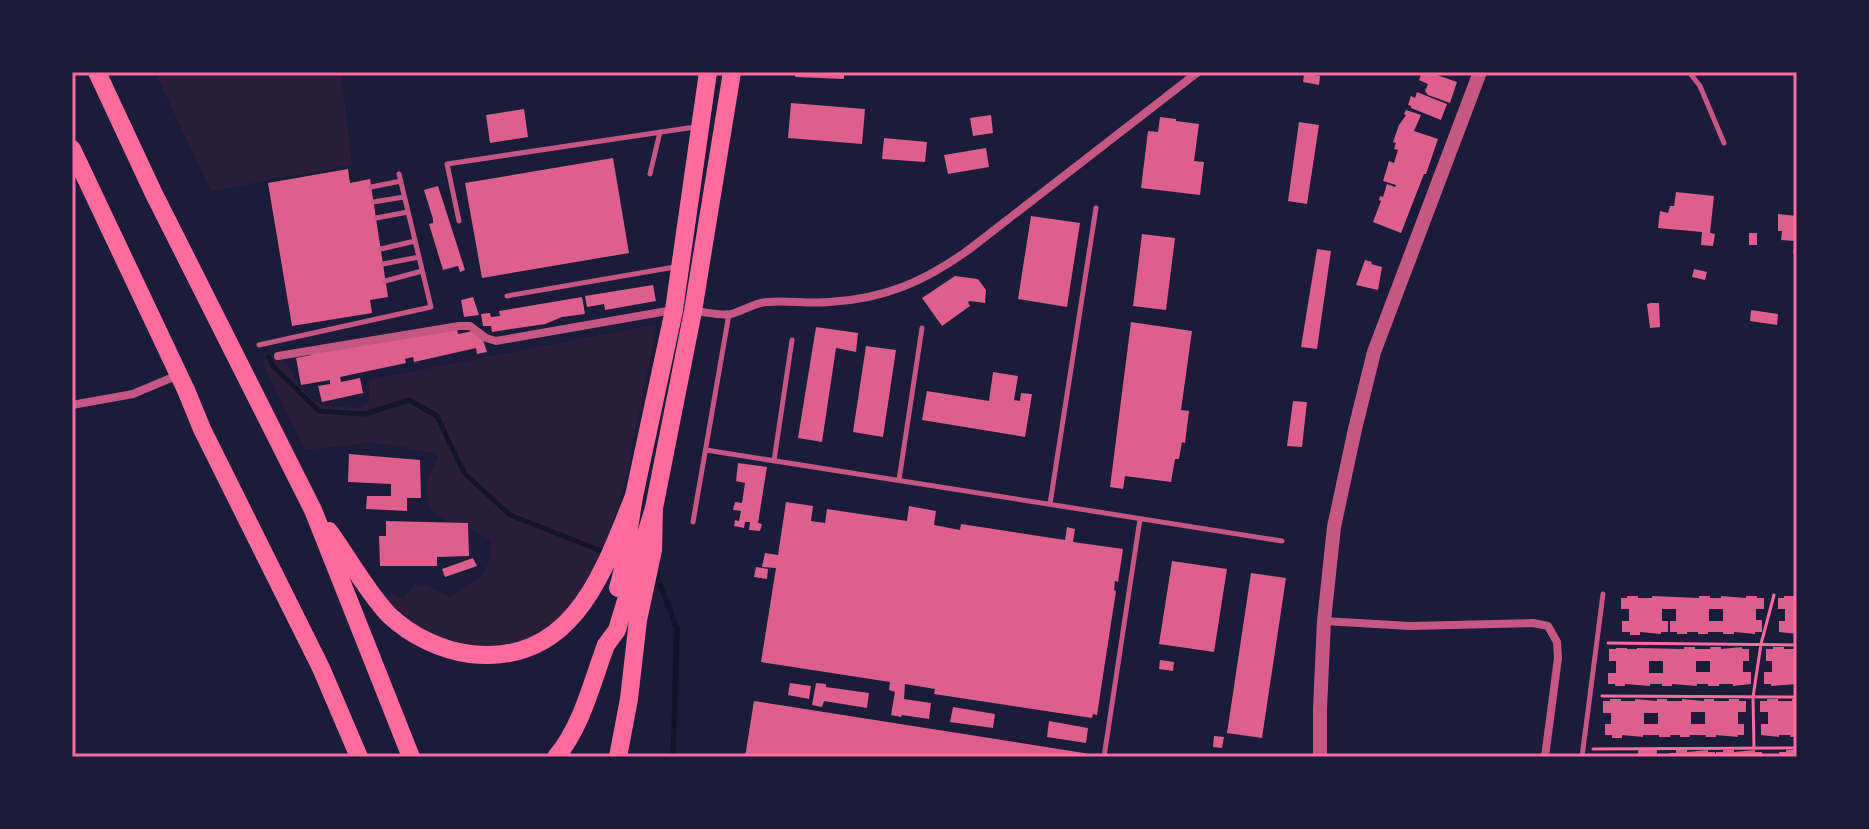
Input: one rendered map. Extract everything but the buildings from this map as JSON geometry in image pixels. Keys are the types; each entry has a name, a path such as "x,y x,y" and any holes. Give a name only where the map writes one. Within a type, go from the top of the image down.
{"main road":[{"path":"97,72 153,192 313,510 411,757"},
{"path":"606,645 606,628 622,573 634,496 674,310 708,72"},
{"path":"556,757 574,731 606,645 617,630 654,508 693,311 732,72"},
{"path":"72,149 202,429 321,668 359,757"},
{"path":"313,510 379,603 402,626 451,650 500,655 539,644 560,631 576,615 607,563 634,496"},
{"path":"618,757 629,699 638,620 653,550 654,508"}],"street":[{"path":"693,311 729,314 764,302 828,303 862,299 892,292 921,280 971,248 1198,72"},
{"path":"1320,757 1324,621 1334,527 1367,377 1480,72"},
{"path":"278,356 459,326 470,326 496,341 674,310"},
{"path":"72,405 133,394 179,375"},
{"path":"1324,621 1410,626 1533,623 1548,626 1557,642 1558,658 1545,757"}],"lane":[{"path":"1689,72 1700,86 1724,143"},
{"path":"459,221 447,164 700,126"},
{"path":"650,174 660,132"},
{"path":"259,345 431,307 400,178 371,187"},
{"path":"373,202 405,197"},
{"path":"1050,504 1096,208"},
{"path":"376,218 408,212"},
{"path":"381,249 415,241"},
{"path":"383,264 419,257"},
{"path":"507,296 680,266"},
{"path":"385,281 422,271"},
{"path":"693,522 729,314"},
{"path":"899,480 922,328"},
{"path":"774,461 792,340"},
{"path":"706,450 1282,541"},
{"path":"1104,757 1140,519"},
{"path":"1582,757 1603,594"}],"path":[{"path":"1754,748 1753,697 1761,644 1774,595"},
{"path":"1596,643 1797,645"},
{"path":"1590,696 1797,697"},
{"path":"1769,748 1769,757"},
{"path":"1583,749 1797,748"}],"shaded area":[{"path":"155,72 341,72 352,165 211,191"},
{"path":"657,324 627,473 601,561 564,619 522,645 475,648 431,633 415,624 384,597 392,594 404,598 415,584 425,585 451,597 481,575 488,562 491,540 475,532 468,523 448,522 431,510 425,489 438,457 431,453 368,443 305,450 263,364 264,359 273,355 286,362 300,388 315,401 326,406 360,408 369,402 369,380"}],"waterway":[{"path":"269,357 273,366 319,411 365,414 409,400 437,416 464,473 510,515 604,552"},
{"path":"655,571 677,629 673,757"}]}
